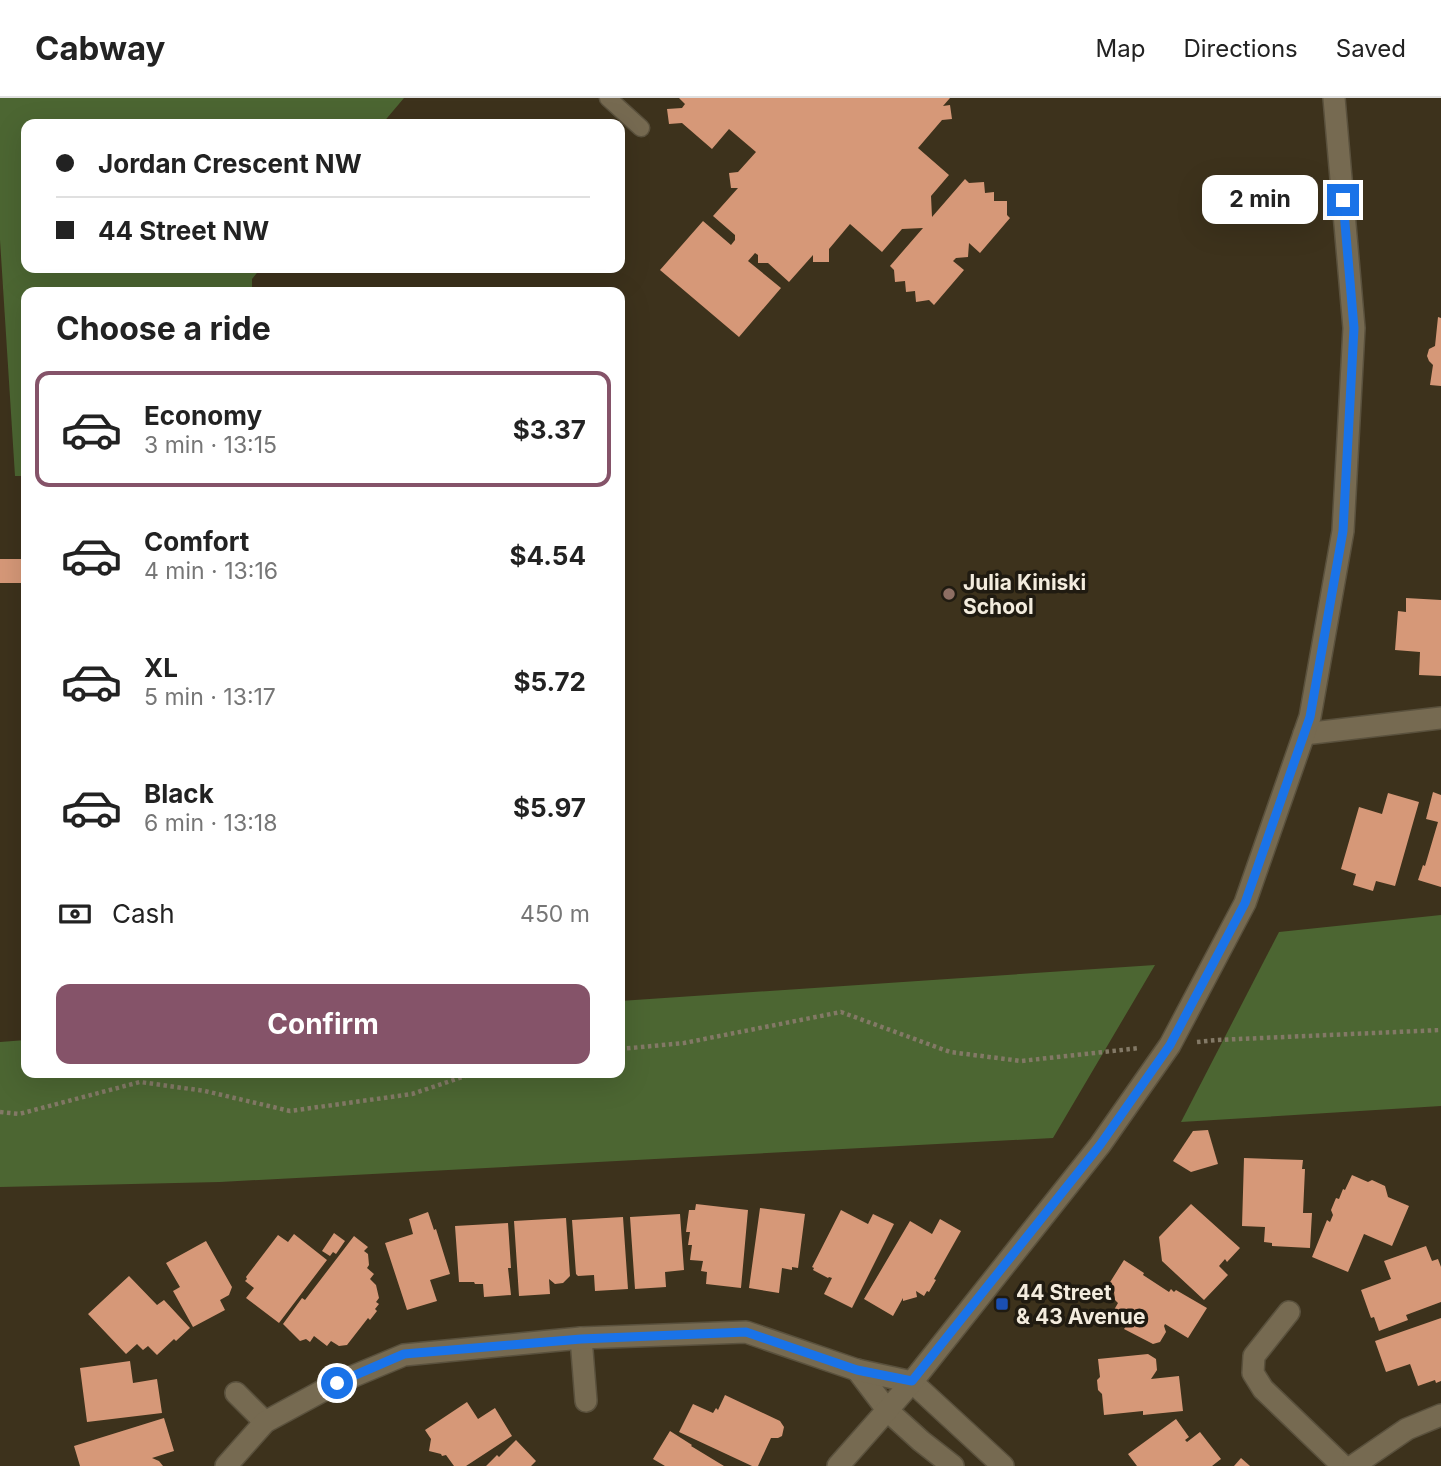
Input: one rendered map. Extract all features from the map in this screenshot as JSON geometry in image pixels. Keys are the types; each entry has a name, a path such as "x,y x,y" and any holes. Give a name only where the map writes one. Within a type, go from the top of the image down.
{"street":[{"path":"838,1466 912,1381 1100,1145 1170,1045 1245,903 1310,717 1343,531 1354,328 1334,98"},
{"path":"1304,734 1441,718"},
{"path":"1289,1312 1254,1356 1253,1373 1263,1390 1343,1466"},
{"path":"226,1466 265,1422 337,1383 404,1354 581,1339 746,1332 857,1370 912,1381 1003,1466"},
{"path":"581,1339 586,1401"},
{"path":"857,1370 888,1410 953,1466"},
{"path":"236,1393 265,1422"},
{"path":"1353,1466 1407,1429 1441,1415"}],"lane":[{"path":"608,98 641,128"}],"path":[{"path":"625,1049 684,1043 841,1012 950,1052 1021,1061 1217,1040 1441,1030"},
{"path":"0,1112 19,1114 140,1082 205,1091 290,1111 412,1094 459,1078"}],"green space":[{"path":"0,98 404,98 386,119 21,119 21,273 257,273 252,279 252,287 21,287 21,476 15,476 0,240"},
{"path":"1441,915 1441,1106 1181,1122 1279,932"},
{"path":"1155,965 1053,1138 220,1182 0,1187 0,1042 21,1040 21,1078 625,1078 625,1001"}],"building":[{"path":"679,98 950,98 943,106 950,105 952,119 942,120 918,148 949,175 931,196 932,217 965,179 969,183 984,182 985,193 994,192 994,201 1007,201 1007,215 1010,218 980,253 969,243 968,257 956,258 953,261 964,270 934,305 929,300 916,302 915,291 906,292 905,281 895,282 894,270 890,266 923,228 902,229 882,252 850,224 829,249 829,262 813,262 813,255 789,282 768,263 758,263 758,255 755,253 748,261 781,288 739,337 660,270 703,221 731,245 735,235 713,216 738,188 731,188 729,173 738,172 756,152 729,129 712,149 682,123 669,124 667,109 682,108 685,104"},
{"path":"1438,317 1441,318 1441,386 1430,385 1433,365 1427,356 1429,349 1435,346"},
{"path":"0,559 21,559 21,583 0,583"},
{"path":"1406,598 1441,600 1441,676 1419,675 1420,652 1395,650 1398,611 1406,612"},
{"path":"1433,792 1441,795 1441,887 1418,880 1438,822 1426,819"},
{"path":"1388,793 1419,802 1395,886 1376,881 1373,891 1353,885 1356,874 1341,869 1359,807 1382,814"},
{"path":"1208,1130 1218,1164 1191,1172 1173,1161 1193,1131"},
{"path":"1244,1158 1303,1160 1303,1213 1312,1213 1310,1248 1272,1246 1272,1243 1264,1242 1265,1227 1242,1226"},
{"path":"1352,1175 1385,1186 1388,1197 1409,1206 1392,1246 1364,1234 1348,1272 1312,1257 1327,1220 1330,1222 1333,1215 1331,1210 1336,1198 1339,1199"},
{"path":"696,1204 748,1210 741,1288 706,1284 707,1272 701,1271 703,1261 690,1260 692,1245 688,1245 690,1232 686,1232 689,1210 695,1210"},
{"path":"1191,1204 1240,1248 1227,1262 1225,1259 1219,1266 1228,1275 1204,1300 1162,1261 1159,1237"},
{"path":"760,1208 805,1214 798,1268 782,1268 779,1293 749,1288"},
{"path":"841,1210 868,1224 873,1214 894,1224 852,1308 824,1294 832,1278 813,1270 812,1267"},
{"path":"428,1212 450,1274 430,1280 437,1301 407,1310 385,1243 413,1234 409,1219"},
{"path":"680,1214 684,1270 665,1272 666,1287 635,1289 630,1217"},
{"path":"623,1217 628,1289 595,1291 594,1275 576,1274 572,1220"},
{"path":"566,1218 570,1276 563,1283 555,1284 549,1279 550,1294 519,1296 514,1221"},
{"path":"940,1219 961,1231 929,1292 924,1296 916,1291 917,1297 903,1301 903,1298 893,1316 864,1299 910,1221 932,1234"},
{"path":"508,1223 511,1295 484,1297 483,1284 459,1282 455,1226"},
{"path":"334,1233 345,1241 336,1254 333,1252 330,1256 322,1251"},
{"path":"294,1234 327,1260 279,1323 246,1298 254,1288 245,1281 278,1235 288,1242"},
{"path":"354,1236 368,1247 364,1251 368,1254 367,1268 374,1274 370,1279 376,1285 379,1298 376,1302 379,1304 375,1309 377,1311 370,1320 368,1318 347,1345 339,1346 331,1341 327,1346 314,1336 310,1342 306,1339 300,1341 283,1324"},
{"path":"206,1241 232,1287 229,1295 220,1300 225,1310 193,1327 173,1291 180,1287 166,1263"},
{"path":"1426,1246 1432,1261 1438,1259 1441,1267 1441,1302 1406,1315 1408,1320 1379,1331 1361,1290 1391,1279 1384,1261"},
{"path":"1124,1260 1169,1292 1171,1289 1174,1292 1176,1290 1207,1308 1188,1338 1165,1324 1166,1332 1160,1342 1153,1344 1124,1329 1126,1326 1110,1317 1118,1303 1114,1292 1107,1287"},
{"path":"129,1276 157,1305 164,1300 190,1328 157,1355 148,1346 143,1350 137,1344 126,1354 88,1314"},
{"path":"1441,1318 1441,1381 1436,1383 1435,1380 1418,1386 1410,1364 1386,1372 1375,1341"},
{"path":"1148,1354 1156,1359 1157,1370 1151,1379 1179,1376 1183,1411 1104,1415 1102,1394 1098,1390 1098,1359"},
{"path":"130,1361 133,1383 157,1379 162,1413 87,1422 80,1368"},
{"path":"725,1395 780,1421 784,1427 782,1436 771,1438 758,1466 752,1466 679,1432 693,1404 713,1413 716,1408 718,1410"},
{"path":"467,1402 478,1419 495,1408 512,1436 466,1466 454,1466 446,1455 429,1451 431,1439 425,1430"},
{"path":"164,1418 174,1451 152,1458 163,1466 80,1466 74,1446"},
{"path":"1176,1419 1189,1437 1185,1440 1187,1442 1200,1432 1221,1459 1212,1466 1137,1466 1128,1454"},
{"path":"670,1431 724,1466 665,1466 653,1459"},
{"path":"516,1440 536,1461 531,1466 486,1466 497,1455 499,1457"},
{"path":"1241,1458 1250,1466 1234,1466"}],"place":[{"name":"Julia Kiniski School","path":"949,594"},
{"name":"44 Street & 43 Avenue","path":"1002,1304"}],"route":[{"path":"337,1383 404,1354 581,1339 746,1332 857,1370 912,1381 1100,1145 1170,1045 1245,903 1310,717 1343,531 1354,328 1343,200"}]}
